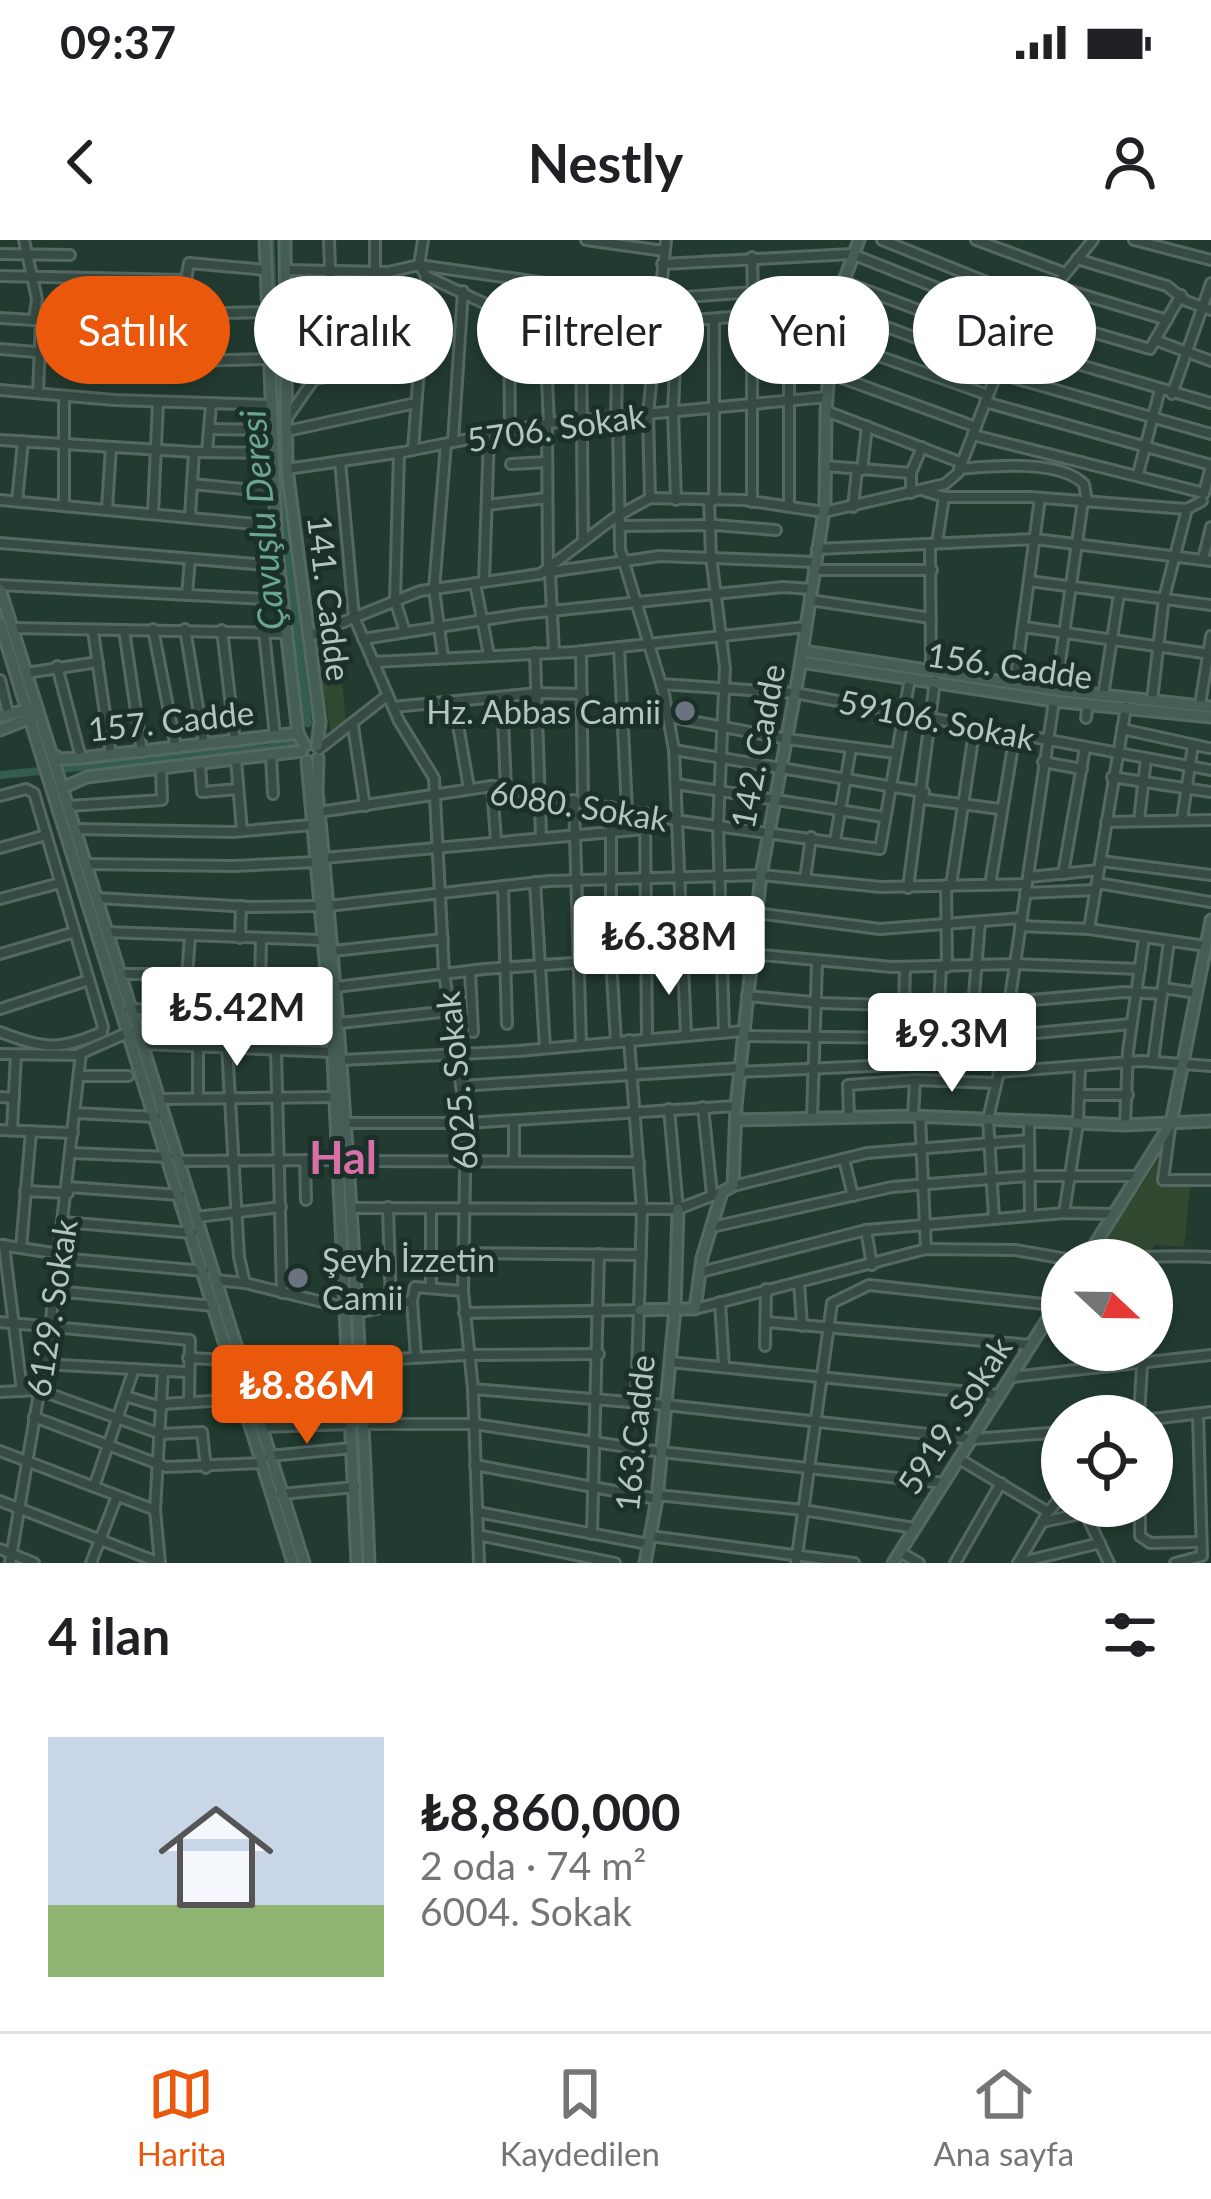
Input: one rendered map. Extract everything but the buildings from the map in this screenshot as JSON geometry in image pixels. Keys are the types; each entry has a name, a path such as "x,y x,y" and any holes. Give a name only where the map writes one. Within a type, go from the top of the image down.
{"street":[{"path":"24,240 36,294"},
{"name":"141. Cadde","path":"263,240 266,276"},
{"name":"141. Cadde","path":"284,240 287,469 320,722 311,752 311,825 320,860"},
{"path":"329,240 329,276"},
{"path":"375,272 376,240"},
{"path":"423,240 419,265 426,276"},
{"path":"586,240 664,251"},
{"path":"661,276 666,240"},
{"name":"142. Cadde","path":"843,276 859,240"},
{"path":"882,240 972,276"},
{"path":"976,240 1065,273"},
{"path":"1005,251 1009,240"},
{"path":"1134,240 1211,260"},
{"path":"1062,276 1090,241"},
{"path":"0,254 70,255"},
{"path":"662,264 852,254 913,276"},
{"path":"752,257 753,276"},
{"path":"1077,259 1141,277 1207,309"},
{"path":"0,276 186,280 189,263 375,272 419,265 496,276"},
{"path":"385,276 388,272"},
{"path":"1172,394 1207,309 1211,283"},
{"path":"453,287 477,298"},
{"path":"443,657 434,589 463,291"},
{"path":"1096,335 1150,349 1181,295"},
{"path":"1096,299 1167,320"},
{"path":"0,318 36,320"},
{"path":"704,320 728,318"},
{"path":"713,319 710,525 724,686 718,825 724,1032"},
{"path":"1155,340 1211,361"},
{"path":"0,349 36,352"},
{"path":"889,362 986,399 1211,466 1206,500"},
{"path":"1096,371 1211,403"},
{"path":"38,384 38,393"},
{"name":"141. Cadde","path":"269,384 278,566 298,733 311,752 324,906 333,951 332,1052 344,1161"},
{"path":"287,418 309,384"},
{"path":"413,450 418,384"},
{"path":"509,384 510,431"},
{"path":"547,384 546,571 554,612 554,653"},
{"path":"581,384 583,542"},
{"path":"619,384 623,559 670,717 674,750 686,1035"},
{"path":"650,384 650,498"},
{"path":"674,384 676,500"},
{"path":"751,384 752,502"},
{"path":"787,384 789,507"},
{"name":"142. Cadde","path":"695,1309 736,1120 761,875 824,512 828,384"},
{"path":"856,384 974,431 1138,474 1206,500"},
{"path":"546,571 650,498 752,502 824,512 945,484 961,466 992,384"},
{"path":"1039,384 1211,434"},
{"path":"0,390 269,405"},
{"path":"1138,474 1160,390"},
{"path":"64,395 64,505"},
{"name":"5706. Sokak","path":"287,469 399,453 548,423 827,397"},
{"path":"153,513 158,402"},
{"path":"287,431 416,403"},
{"path":"207,452 211,405"},
{"path":"826,411 961,466 1016,465 1070,475 1084,484 998,1077 988,1119 994,1218"},
{"path":"853,507 867,427"},
{"path":"209,429 271,430"},
{"path":"489,435 488,505 479,582 489,655"},
{"path":"0,440 272,453"},
{"path":"17,501 23,441"},
{"path":"107,508 111,447"},
{"path":"911,493 911,473 922,447"},
{"path":"190,517 194,452"},
{"path":"399,453 395,601 405,632"},
{"name":"6025. Sokak","path":"340,461 354,617 393,707 434,778 444,973 466,1123 463,1291 479,1563"},
{"path":"511,464 547,462"},
{"path":"825,466 911,473"},
{"path":"273,467 287,469"},
{"path":"192,484 274,491"},
{"path":"923,490 944,497 1040,498 1186,509 1206,500"},
{"path":"908,888 933,719 932,571 944,497"},
{"path":"488,505 548,498"},
{"path":"1015,683 1040,498"},
{"path":"0,500 275,526"},
{"path":"1152,700 1164,598 1186,509"},
{"path":"620,520 776,530"},
{"path":"818,548 1035,539 1207,560 1211,527"},
{"path":"0,543 278,566"},
{"path":"306,637 434,589 623,559 711,556 932,571"},
{"path":"187,595 190,559"},
{"path":"1029,580 1211,605"},
{"path":"283,600 0,587 26,673 31,722 68,806 97,898 120,974 129,1032 196,1217 293,1563"},
{"path":"363,638 783,587 931,618"},
{"path":"1103,696 1119,594"},
{"path":"0,623 46,755"},
{"path":"373,662 580,651 806,627"},
{"path":"1024,627 1209,653"},
{"path":"12,628 286,633"},
{"path":"153,629 176,748"},
{"path":"185,629 204,744"},
{"path":"124,630 142,752"},
{"path":"221,630 235,741"},
{"path":"93,632 112,755"},
{"path":"264,632 275,736"},
{"path":"1205,706 1211,636"},
{"path":"619,647 627,810"},
{"path":"580,651 573,880 581,1044"},
{"path":"536,653 541,836"},
{"name":"156. Cadde","path":"802,656 1055,695 1205,706"},
{"name":"156. Cadde","path":"802,656 910,678 933,675 1015,683 1088,704 1211,717"},
{"path":"26,673 98,662"},
{"path":"57,666 81,758"},
{"path":"676,784 884,817 910,678"},
{"path":"0,681 4,715 32,709"},
{"name":"59106. Sokak","path":"661,684 795,693 1211,770"},
{"path":"393,707 538,693 582,694"},
{"path":"311,752 388,695"},
{"path":"502,697 506,788"},
{"path":"454,702 469,788"},
{"path":"1086,718 1088,704"},
{"path":"1089,929 1126,707"},
{"path":"670,717 895,753"},
{"path":"0,730 31,722"},
{"path":"353,725 365,806"},
{"path":"939,1005 949,926 948,885 975,727"},
{"path":"1122,729 1209,748"},
{"name":"157. Cadde","path":"46,755 81,758 298,733"},
{"path":"990,884 1015,734"},
{"path":"1181,820 1193,745"},
{"path":"835,842 851,748"},
{"path":"1063,874 1085,748"},
{"path":"674,750 888,785 962,806 1000,809"},
{"name":"157. Cadde","path":"57,783 311,752"},
{"path":"271,756 273,794"},
{"path":"1138,821 1146,758"},
{"path":"236,760 242,830"},
{"path":"1043,762 1082,769"},
{"path":"200,765 202,792 238,789"},
{"path":"68,806 162,800 161,770"},
{"path":"1112,777 1211,792"},
{"path":"57,783 159,1099 180,1195 236,1360"},
{"path":"492,787 496,840"},
{"name":"6080. Sokak","path":"319,812 492,787 880,849 884,817"},
{"path":"0,796 26,789 34,793 102,1032 71,1046 36,1047 0,1032"},
{"path":"611,807 616,1041"},
{"path":"645,813 647,1038"},
{"path":"1106,822 1211,820"},
{"path":"75,829 242,830 311,825"},
{"path":"86,864 233,866 645,829"},
{"path":"0,848 46,835"},
{"path":"805,879 811,838"},
{"path":"1027,885 1100,865 1211,874"},
{"path":"97,898 324,906 535,882 761,875 908,888 1096,886 1211,902"},
{"path":"535,882 545,1048"},
{"path":"0,899 61,883"},
{"path":"502,886 507,1024"},
{"path":"240,938 241,906"},
{"name":"141. Cadde","path":"324,906 322,940 332,987"},
{"path":"756,913 848,927 1020,922 1206,946"},
{"path":"1211,920 1206,981 1198,993 1163,1180 1211,1180"},
{"path":"973,1007 980,922"},
{"path":"0,954 75,932"},
{"path":"107,932 322,940"},
{"path":"182,1045 190,936"},
{"path":"260,1049 261,938"},
{"path":"1125,1124 1144,938"},
{"path":"333,951 443,939"},
{"path":"1153,1061 1168,941"},
{"path":"332,987 444,973 720,953 905,967 1014,964 1140,969"},
{"path":"812,1118 817,963"},
{"path":"904,1005 905,967"},
{"path":"470,971 473,1031"},
{"path":"120,974 326,974"},
{"path":"0,1009 89,980"},
{"path":"747,995 815,1003 973,1007 1136,992 1198,993"},
{"path":"127,1010 261,1012 333,1007"},
{"name":"141. Cadde","path":"333,1007 340,1023 346,1123 361,1555"},
{"path":"340,1023 450,1011"},
{"path":"342,1060 724,1032 814,1038 1003,1038 1132,1024"},
{"path":"0,1054 81,1053 129,1032"},
{"path":"629,1040 642,1210 636,1403"},
{"path":"142,1044 332,1052"},
{"path":"198,1045 198,1096"},
{"path":"227,1046 238,1257 245,1283"},
{"path":"276,1050 282,1293"},
{"name":"6129. Sokak","path":"11,1558 50,1328 81,1053"},
{"path":"12,1130 16,1055"},
{"path":"461,1086 1000,1060"},
{"path":"848,1117 848,1085 998,1077 1128,1061 1211,1066"},
{"path":"1064,1213 1078,1123 1080,1066"},
{"path":"79,1076 128,1076"},
{"path":"915,1080 926,1249"},
{"path":"1080,1095 1128,1094"},
{"path":"0,1097 14,1098"},
{"path":"159,1099 335,1097"},
{"path":"346,1123 466,1123 736,1106"},
{"path":"703,1107 722,1191"},
{"path":"669,1109 678,1210"},
{"path":"76,1113 156,1117"},
{"path":"736,1120 917,1116 1125,1124 1211,1121"},
{"path":"514,1120 514,1160"},
{"path":"1029,1122 1030,1215"},
{"path":"1098,1239 1171,1123"},
{"path":"0,1130 74,1133"},
{"path":"21,1248 31,1131"},
{"path":"346,1209 678,1210 722,1191 844,1159 920,1147 1028,1140"},
{"path":"72,1153 173,1159 639,1162"},
{"path":"844,1159 853,1196"},
{"path":"305,1160 306,1200"},
{"path":"712,1227 922,1184 1028,1176 1136,1176"},
{"path":"25,1190 180,1195"},
{"path":"388,1207 391,1308"},
{"path":"196,1217 281,1208"},
{"path":"431,1208 431,1288"},
{"name":"163.Cadde","path":"645,1563 657,1497 675,1309 678,1210"},
{"path":"700,1272 866,1230 1030,1215 1113,1214"},
{"path":"64,1222 192,1233"},
{"path":"866,1230 872,1265"},
{"path":"22,1391 2,1245 59,1256 204,1271"},
{"path":"675,1309 695,1309 926,1249 1041,1255"},
{"path":"465,1253 641,1255"},
{"path":"592,1534 598,1254"},
{"path":"1173,1258 1211,1257"},
{"path":"215,1280 245,1283 352,1311 412,1301"},
{"path":"799,1282 802,1326"},
{"path":"796,1559 832,1303 869,1286 1041,1300"},
{"path":"416,1357 412,1301 416,1287 463,1291"},
{"path":"765,1346 766,1289"},
{"path":"55,1291 215,1306"},
{"path":"720,1302 724,1367"},
{"name":"163.Cadde","path":"640,1310 675,1309"},
{"path":"464,1313 640,1310"},
{"path":"0,1322 190,1340 189,1400"},
{"path":"766,1322 1031,1346"},
{"name":"5919. Sokak","path":"893,1563 1041,1331"},
{"path":"188,1358 355,1363 466,1354 598,1354"},
{"path":"1173,1359 1211,1354"},
{"path":"670,1362 1000,1394"},
{"name":"141. Cadde","path":"355,1363 351,1397 358,1424 353,1448 355,1487 361,1555 369,1563"},
{"path":"43,1364 187,1372"},
{"path":"93,1487 134,1369"},
{"path":"0,1501 160,1563 155,1510 163,1371"},
{"path":"1012,1377 1068,1371"},
{"path":"472,1389 973,1439 1041,1434"},
{"path":"0,1392 39,1390 160,1434 202,1432 206,1468"},
{"path":"125,1396 162,1405 189,1400 351,1397"},
{"path":"248,1400 304,1563"},
{"path":"1173,1417 1211,1412"},
{"path":"1175,1563 1207,1555 1199,1542 1198,1414"},
{"path":"34,1417 160,1464 206,1468 353,1448"},
{"path":"260,1427 474,1424 661,1452 944,1483"},
{"path":"0,1451 155,1510"},
{"path":"961,1460 1041,1508"},
{"path":"476,1465 657,1497 803,1510 914,1528"},
{"path":"1199,1476 1211,1474"},
{"path":"955,1563 1001,1483"},
{"path":"281,1494 355,1487"},
{"path":"92,1563 117,1496"},
{"path":"477,1512 592,1534 854,1563"},
{"path":"1018,1563 1041,1522"},
{"path":"1092,1527 1109,1563"},
{"path":"1140,1527 1140,1536 1150,1543 1199,1542"},
{"path":"478,1535 615,1563"},
{"path":"1018,1563 1100,1543"},
{"path":"0,1549 11,1558 34,1563"},
{"path":"558,1563 560,1552"},
{"path":"900,1552 919,1563"}],"green space":[{"path":"338,636 346,725 331,731 314,643"},
{"path":"1159,1159 1158,1185 1190,1187 1184,1247 1173,1246 1173,1239 1106,1239"}],"waterway":[{"name":"Çavuşlu Deresi","path":"270,240 283,519 308,723"},
{"name":"Çavuşlu Deresi","path":"0,775 271,748 292,742"}],"place":[{"name":"Hz. Abbas Camii","path":"685,711"},
{"name":"Şeyh İzzetin Camii","path":"298,1278"}],"district":[{"name":"Hal","path":"343,1157"}]}
